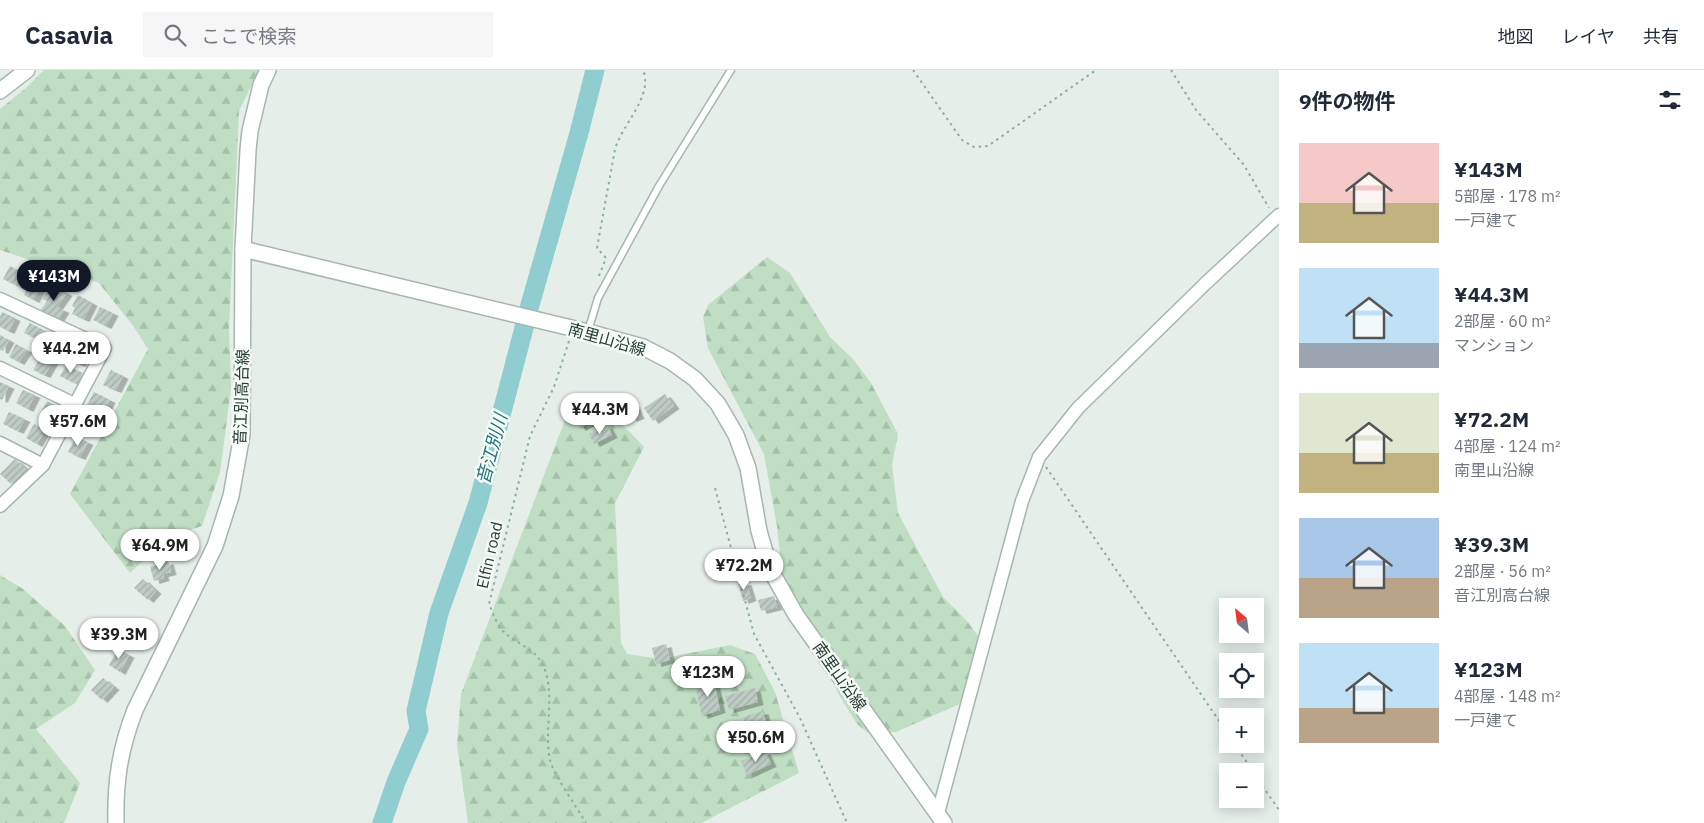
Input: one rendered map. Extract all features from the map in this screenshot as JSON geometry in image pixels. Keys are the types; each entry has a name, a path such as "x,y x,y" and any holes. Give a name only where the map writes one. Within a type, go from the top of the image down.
{"street":[{"path":"0,91 27,70"},
{"name":"音江別高台線","path":"116,823 115,790 126,735 135,710 215,546 231,496 242,435 243,249 250,132 261,85 268,70"},
{"path":"941,818 1022,501 1039,457 1078,408 1206,282 1277,217"},
{"name":"南里山沿線","path":"243,249 588,332 642,347 670,361 695,379 718,404 736,436 748,468 759,531 770,569 796,615 941,818"},
{"path":"0,299 104,348 76,405 43,465 0,506"},
{"path":"0,368 76,405"},
{"path":"0,443 43,465"}],"lane":[{"path":"588,332 598,298 649,203 731,70"}],"path":[{"path":"599,276 606,258 597,248 615,149 618,140 642,98 645,84 644,70"},
{"path":"913,70 962,140 974,147 988,146 1096,70"},
{"path":"1171,70 1196,110 1244,165 1277,217"},
{"name":"Elfin road","path":"573,329 554,388 530,436 489,604 496,620 504,631 532,650 546,672 550,763 586,823"},
{"path":"1039,457 1219,721"},
{"path":"715,488 754,634 800,718 847,823"},
{"path":"1264,788 1279,810"}],"green space":[{"path":"44,70 259,70 239,111 229,327 231,388 220,472 202,526 166,538 130,573 70,494 148,349 134,327 99,283 0,250 0,109"},
{"path":"767,257 790,273 830,337 853,359 871,383 898,434 892,465 898,513 943,597 967,621 986,647 964,702 896,732 868,733 857,724 839,695 786,584 781,564 777,526 764,454 708,348 703,317 708,305"},
{"path":"574,396 612,417 644,447 615,503 621,643 627,654 661,659 730,645 755,654 775,692 799,773 701,823 468,823 457,745 461,694"},
{"path":"0,575 23,589 65,626 95,670 75,703 36,729 80,783 64,823 0,823"}],"building":[{"path":"10,266 26,274 20,287 3,279"},
{"path":"34,276 44,281 34,300 24,295"},
{"path":"51,285 67,293 57,307 64,310 58,320 41,310 47,301 42,299"},
{"path":"78,295 92,303 84,319 72,314 75,308 72,306"},
{"path":"100,307 113,313 106,326 93,320"},
{"path":"2,312 15,318 9,331 0,327"},
{"path":"30,323 45,331 40,340 24,333"},
{"path":"0,335 9,340 3,351 0,350"},
{"path":"54,337 61,341 55,353 44,348 47,342 50,344"},
{"path":"16,344 27,350 19,362 9,357"},
{"path":"76,345 87,350 80,364 68,359"},
{"path":"42,355 53,361 45,375 33,370"},
{"path":"66,365 83,373 77,384 60,376"},
{"path":"111,370 123,376 116,390 103,385"},
{"path":"0,382 9,386 2,400 0,399"},
{"path":"23,390 35,395 28,409 16,403"},
{"path":"94,392 110,400 104,412 87,405"},
{"path":"665,394 674,406 653,421 644,408"},
{"path":"47,401 59,407 50,423 38,418"},
{"path":"599,402 605,415 580,428 573,415"},
{"path":"634,404 639,416 631,419 627,407"},
{"path":"9,412 25,419 18,431 3,424"},
{"path":"89,413 101,419 94,433 81,428"},
{"path":"34,424 45,430 37,444 26,438"},
{"path":"607,425 612,435 594,444 589,434"},
{"path":"76,437 88,442 80,457 68,452"},
{"path":"15,459 26,469 11,484 0,474"},
{"path":"168,561 171,572 163,574 164,578 154,581 150,567"},
{"path":"143,579 156,591 148,600 134,588"},
{"path":"746,582 751,598 743,601 738,584"},
{"path":"774,596 777,607 761,611 758,600"},
{"path":"666,644 670,660 656,664 652,648"},
{"path":"118,649 129,655 120,672 109,665"},
{"path":"103,678 114,687 102,700 91,690"},
{"path":"714,681 720,710 702,716 695,686"},
{"path":"755,688 758,702 729,710 725,696"},
{"path":"763,711 767,726 747,731 743,717"},
{"path":"765,751 771,764 747,775 741,761"}],"waterway":[{"name":"音江別川","path":"382,823 396,782 419,729 416,711 439,613 478,503 595,70"}]}
